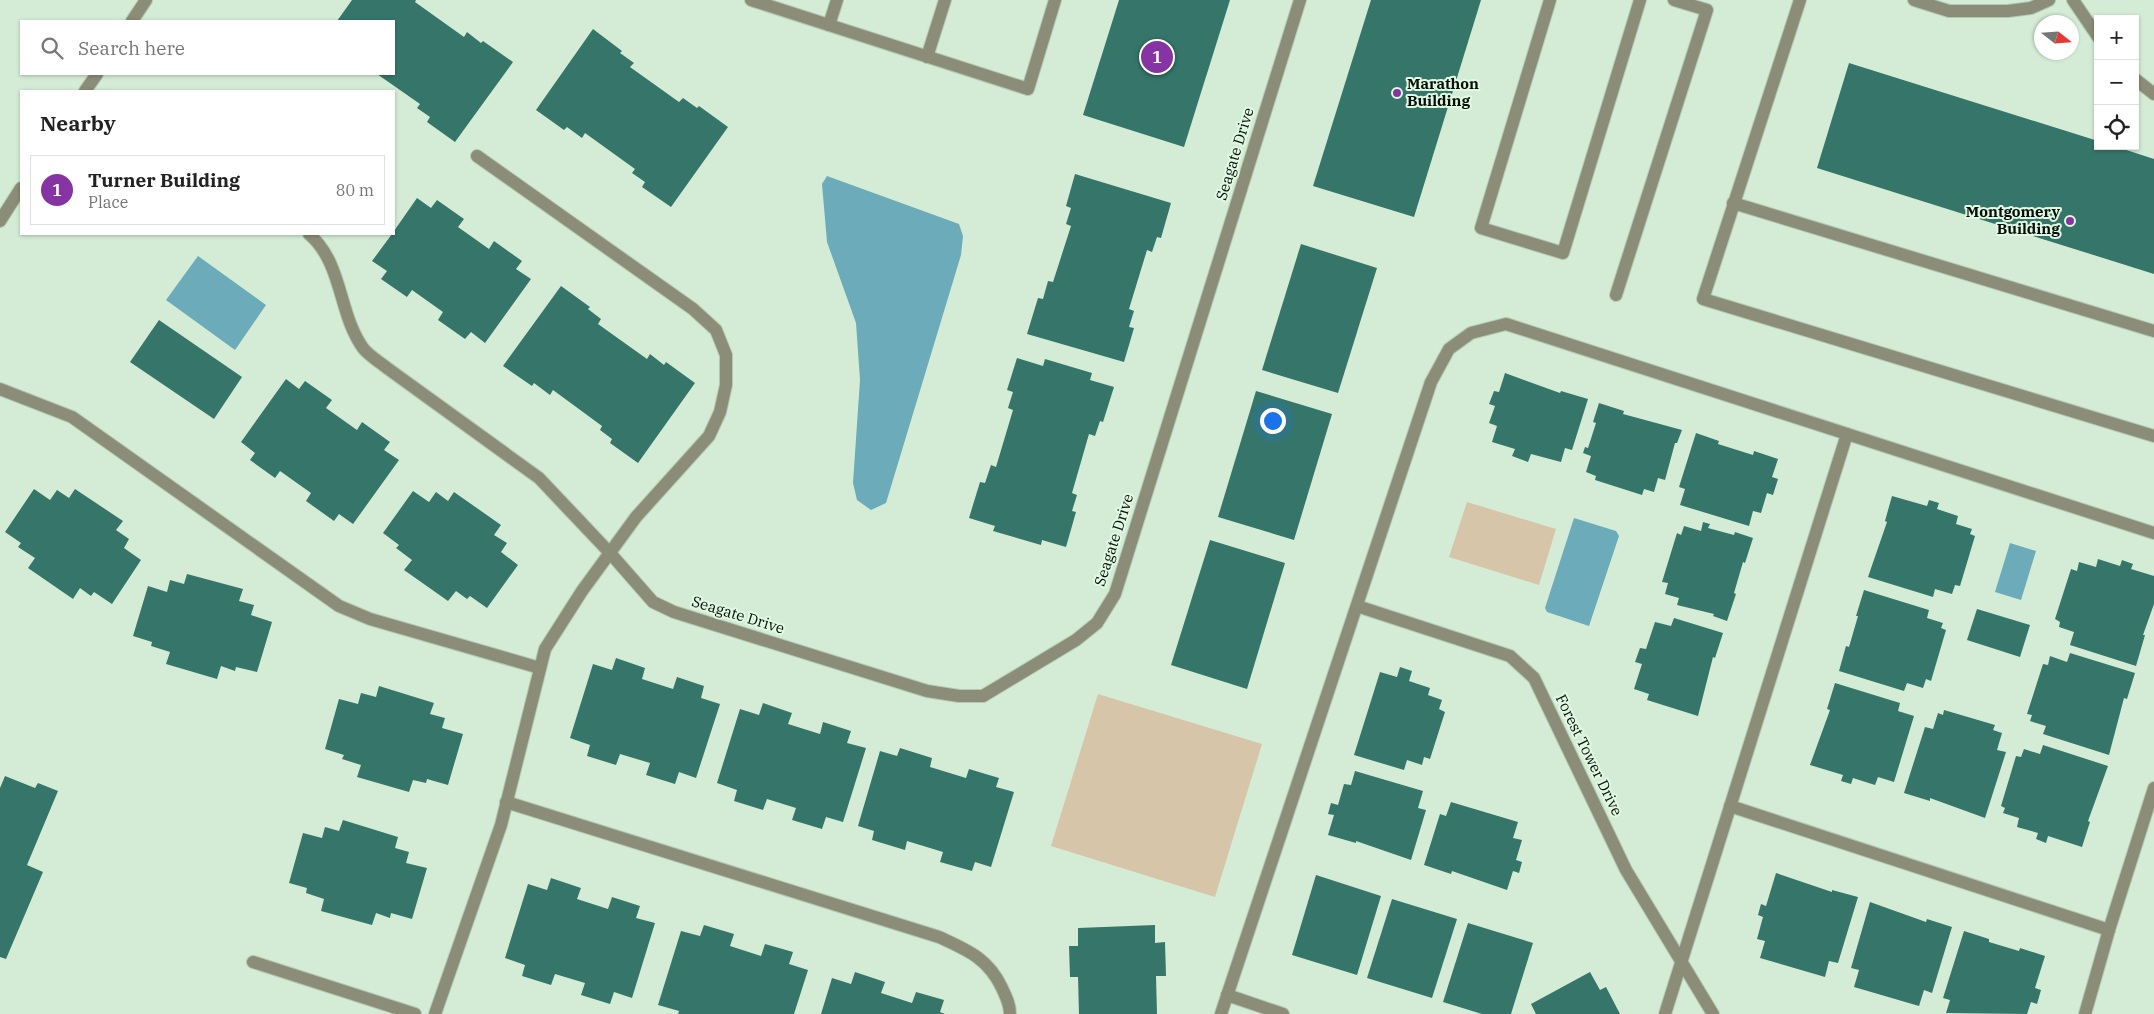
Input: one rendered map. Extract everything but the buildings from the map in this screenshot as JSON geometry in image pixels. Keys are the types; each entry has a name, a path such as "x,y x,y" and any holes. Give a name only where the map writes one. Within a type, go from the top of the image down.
{"street":[{"path":"133,20 146,0"},
{"path":"829,25 837,0"},
{"path":"927,57 945,0"},
{"path":"758,1 1028,89 1055,0"},
{"name":"Seagate Drive","path":"310,235 317,240 334,270 351,325 364,349 387,368 539,478 610,553 653,602 674,612 927,691 959,696 983,696 1076,640 1097,623 1115,594 1300,0"},
{"path":"1550,0 1481,228 1563,253 1640,0"},
{"path":"1616,295 1707,10 1674,0"},
{"path":"1800,0 1703,299 2154,436"},
{"path":"1914,0 1949,11 2008,11 2031,8 2049,0"},
{"path":"2073,0 2094,31"},
{"path":"86,90 96,75"},
{"path":"2139,82 2154,94"},
{"path":"435,1014 501,825 545,649 582,591 636,517 709,436 720,412 726,385 726,355 716,330 693,309 477,156"},
{"path":"0,221 20,190"},
{"path":"1733,203 2154,331"},
{"path":"1221,1014 1431,382 1449,349 1471,333 1506,324 2154,533"},
{"path":"0,389 72,417 339,606 370,619 540,668"},
{"path":"1665,1014 1847,434"},
{"name":"Forest Tower Drive","path":"1357,606 1510,656 1534,678 1626,870 1713,1014"},
{"path":"2085,1014 2109,930 2154,788"},
{"path":"506,802 939,937 974,953 995,972 1010,1004 1010,1014"},
{"path":"1730,806 2109,930"},
{"path":"253,962 416,1014"},
{"path":"1227,995 1283,1014"}],"shaded area":[{"path":"1467,502 1556,529 1539,585 1449,557"},
{"path":"1098,694 1262,744 1215,897 1051,846"}],"water":[{"path":"827,176 959,224 963,236 961,255 886,503 871,510 857,500 853,483 860,380 856,323 827,242 822,184"},
{"path":"198,256 266,305 235,350 166,300"},
{"path":"1574,518 1616,531 1619,536 1589,626 1547,612 1545,608"},
{"path":"2010,543 2036,551 2021,600 1995,592"}],"place":[{"name":"Turner Building","path":"1157,57"},
{"name":"Marathon Building","path":"1397,93"},
{"name":"Montgomery Building","path":"2070,221"}]}
